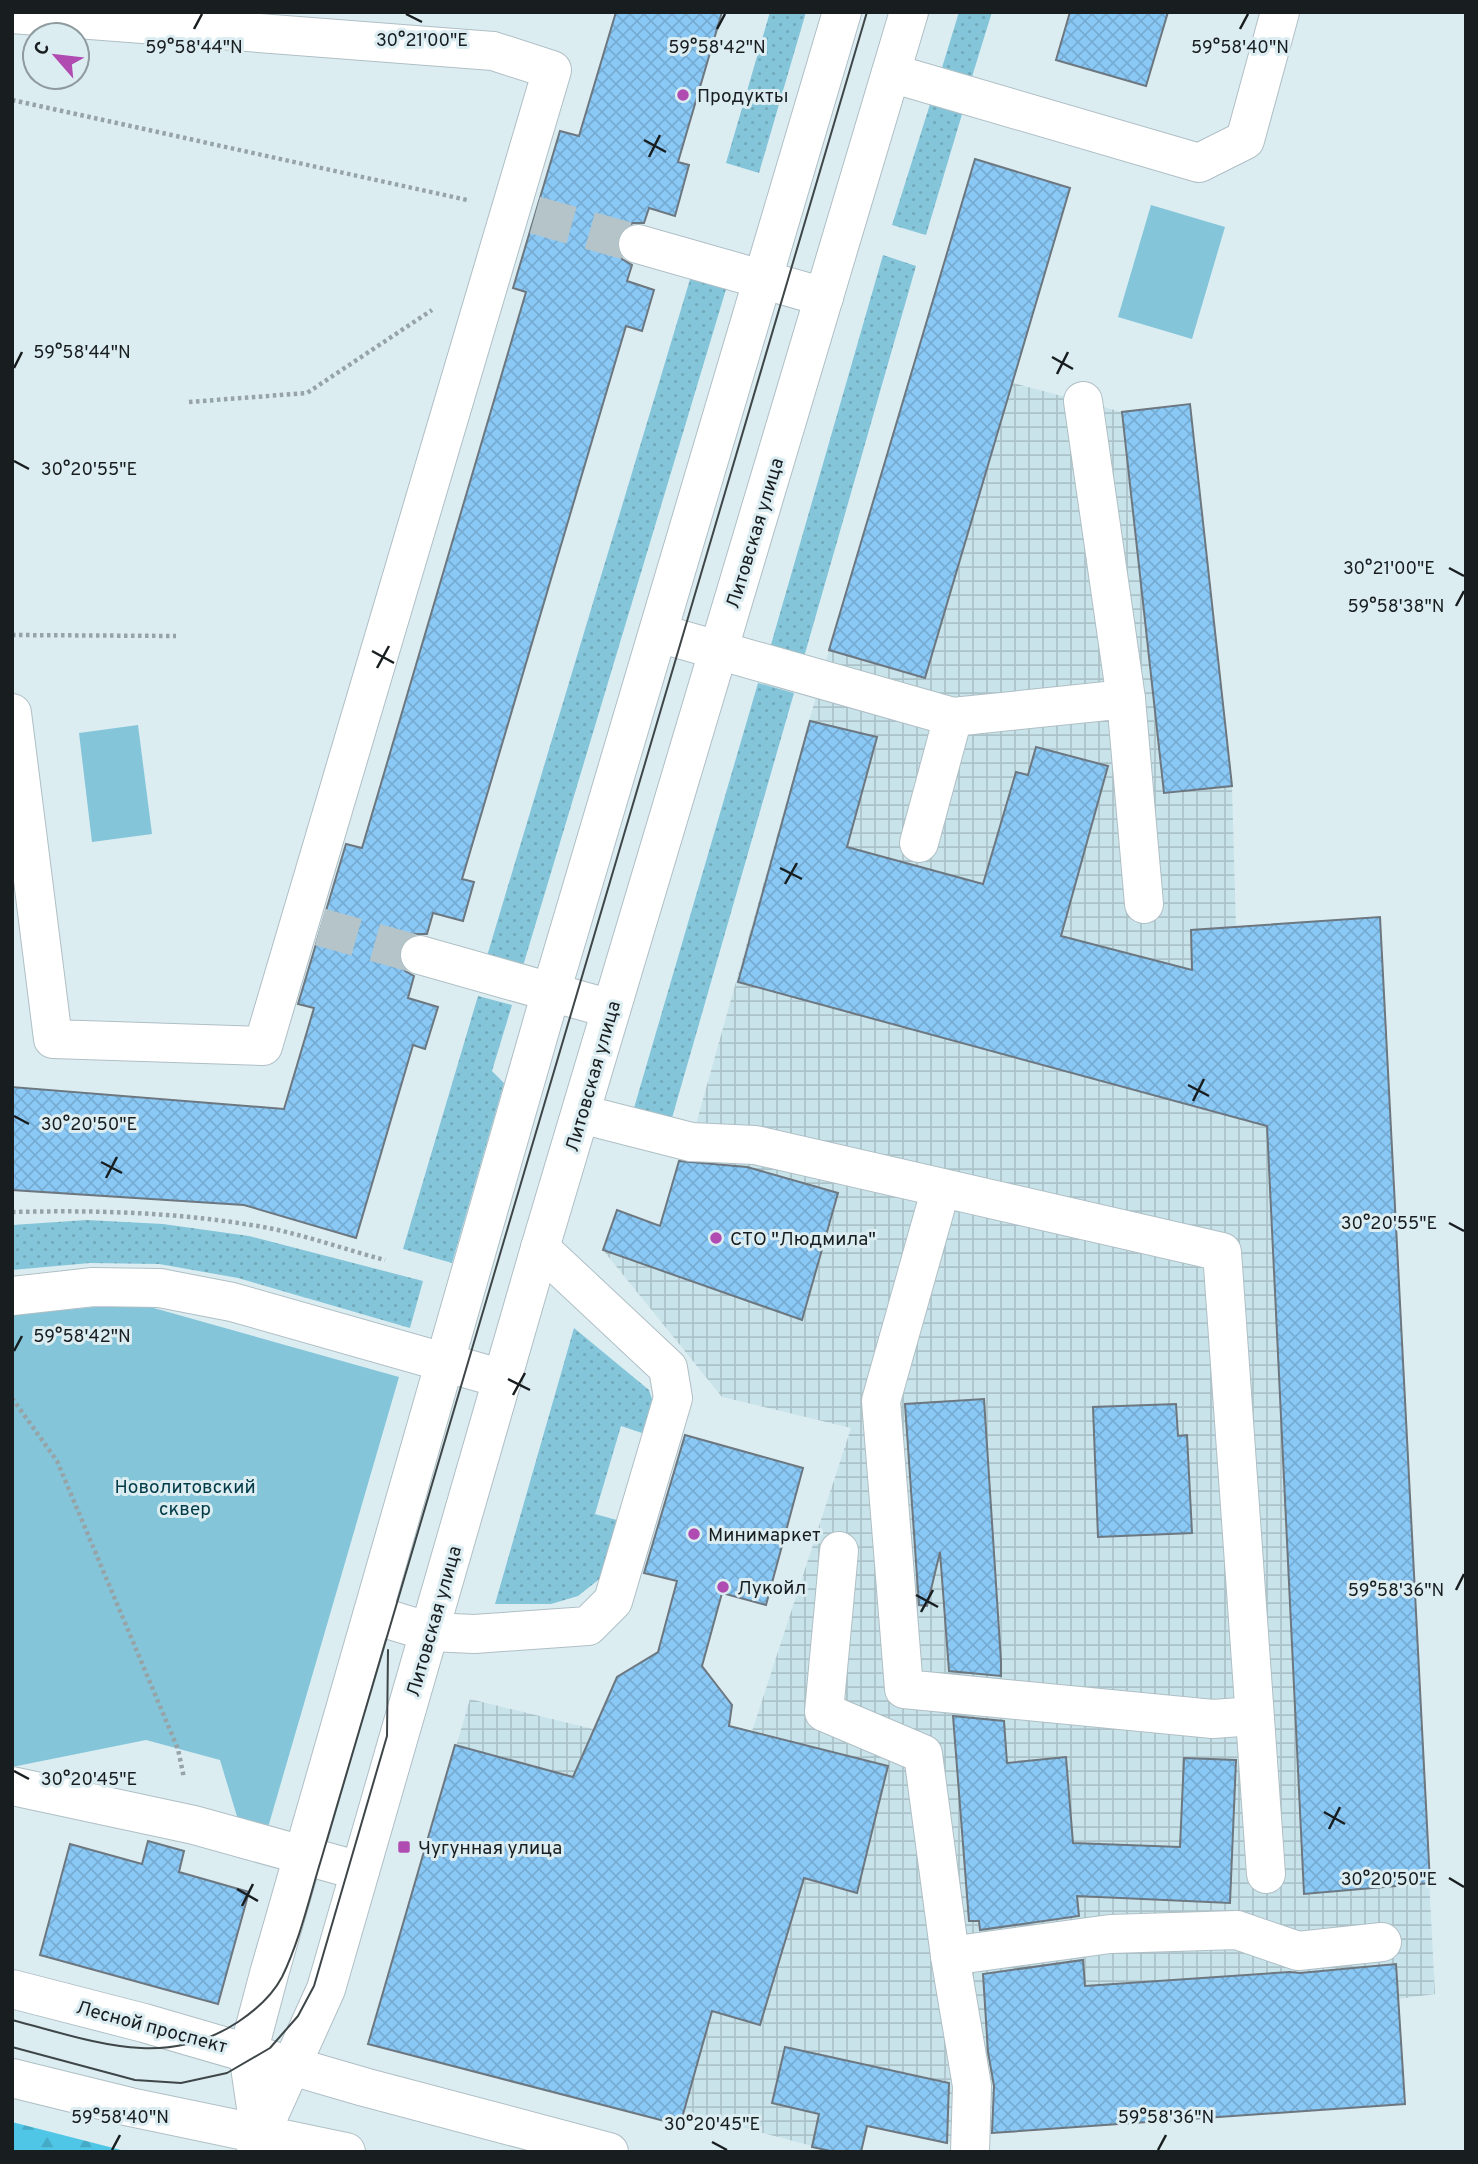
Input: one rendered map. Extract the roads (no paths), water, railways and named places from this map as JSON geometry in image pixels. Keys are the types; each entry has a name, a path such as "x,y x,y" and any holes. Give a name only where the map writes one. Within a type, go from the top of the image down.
{"street":[{"path":"258,2143 248,2053 551,992 842,12"},
{"name":"Литовская улица","path":"258,2143 326,1989 540,1248 909,12"},
{"path":"891,73 1199,163 1245,140 1280,12"},
{"path":"12,13 493,51 552,69 522,212 263,1046 53,1039 12,713"},
{"path":"638,244 824,297"},
{"path":"1083,401 1126,699 1144,904"},
{"path":"658,633 953,716 1126,699"},
{"path":"919,843 953,716"},
{"path":"421,956 611,1009"},
{"path":"581,1114 691,1142 755,1145 1222,1252 1266,1874"},
{"path":"941,1188 881,1401 904,1689 1213,1719 1254,1716"},
{"path":"374,1615 430,1632 474,1634 588,1626 613,1601 673,1398 668,1368 540,1248"},
{"path":"12,1296 93,1287 160,1288 232,1302 503,1379"},
{"path":"839,1551 824,1712 923,1754 950,1956 972,2086 970,2152"},
{"path":"12,1786 194,1825 360,1871"},
{"path":"950,1956 1110,1934 1237,1930 1298,1951 1382,1942"},
{"name":"Лесной проспект","path":"12,1989 291,2065"},
{"path":"291,2065 609,2152"},
{"path":"12,2078 130,2107 258,2143 345,2152"}],"tunnel":[{"path":"535,215 638,244"},
{"path":"320,927 420,955"}],"tram line":[{"path":"12,2020 70,2036 126,2047 182,2045 210,2037 251,2013 282,1977 294,1949 867,12"},
{"path":"12,2047 135,2080 181,2083 227,2073 270,2048 298,2016 314,1986 387,1736 388,1650"}],"place":[{"name":"Продукты","path":"683,95"},
{"name":"СТО \"Людмила\"","path":"716,1238"},
{"name":"Минимаркет","path":"694,1534"},
{"name":"Лукойл","path":"723,1587"},
{"name":"Чугунная улица","path":"404,1847"}],"park label":[{"name":"Новолитовский сквер","path":"185,1497"}]}
